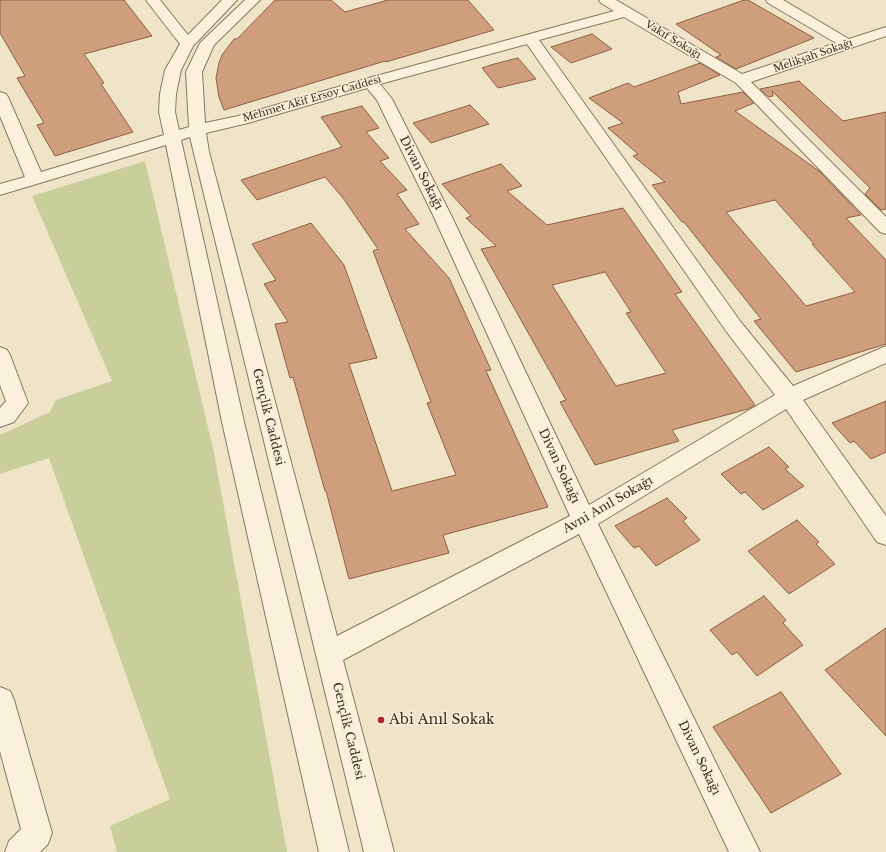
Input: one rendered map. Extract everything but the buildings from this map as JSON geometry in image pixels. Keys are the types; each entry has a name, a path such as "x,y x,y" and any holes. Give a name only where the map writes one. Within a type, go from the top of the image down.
{"street":[{"path":"153,0 187,44"},
{"path":"230,0 187,44 173,70 168,94 167,112 233,422 334,852"},
{"name":"Gençlik Caddesi","path":"253,0 207,43 194,72 197,130 201,152 378,852"},
{"name":"Vakıf Sokağı","path":"606,0 741,80 886,228"},
{"path":"773,0 848,44"},
{"name":"Mehmet Akif Ersoy Caddesi","path":"0,190 197,130 242,120 370,82 625,12"},
{"path":"879,33 886,47"},
{"name":"Melikşah Sokağı","path":"741,80 879,33"},
{"path":"530,38 733,326 789,398 886,535"},
{"name":"Divan Sokağı","path":"370,82 384,99 442,214 584,520 745,852"},
{"path":"0,97 35,179"},
{"name":"Avni Anıl Sokağı","path":"329,654 584,520 789,398 886,354"},
{"path":"0,355 18,403 6,416 0,419"},
{"path":"0,700 37,833 20,852"}],"green space":[{"path":"145,161 214,453 287,852 117,852 110,826 170,799 49,458 0,474 0,435 50,412 56,400 112,381 32,196"}],"place":[{"name":"Abi Anıl Sokak","path":"381,720"}]}
